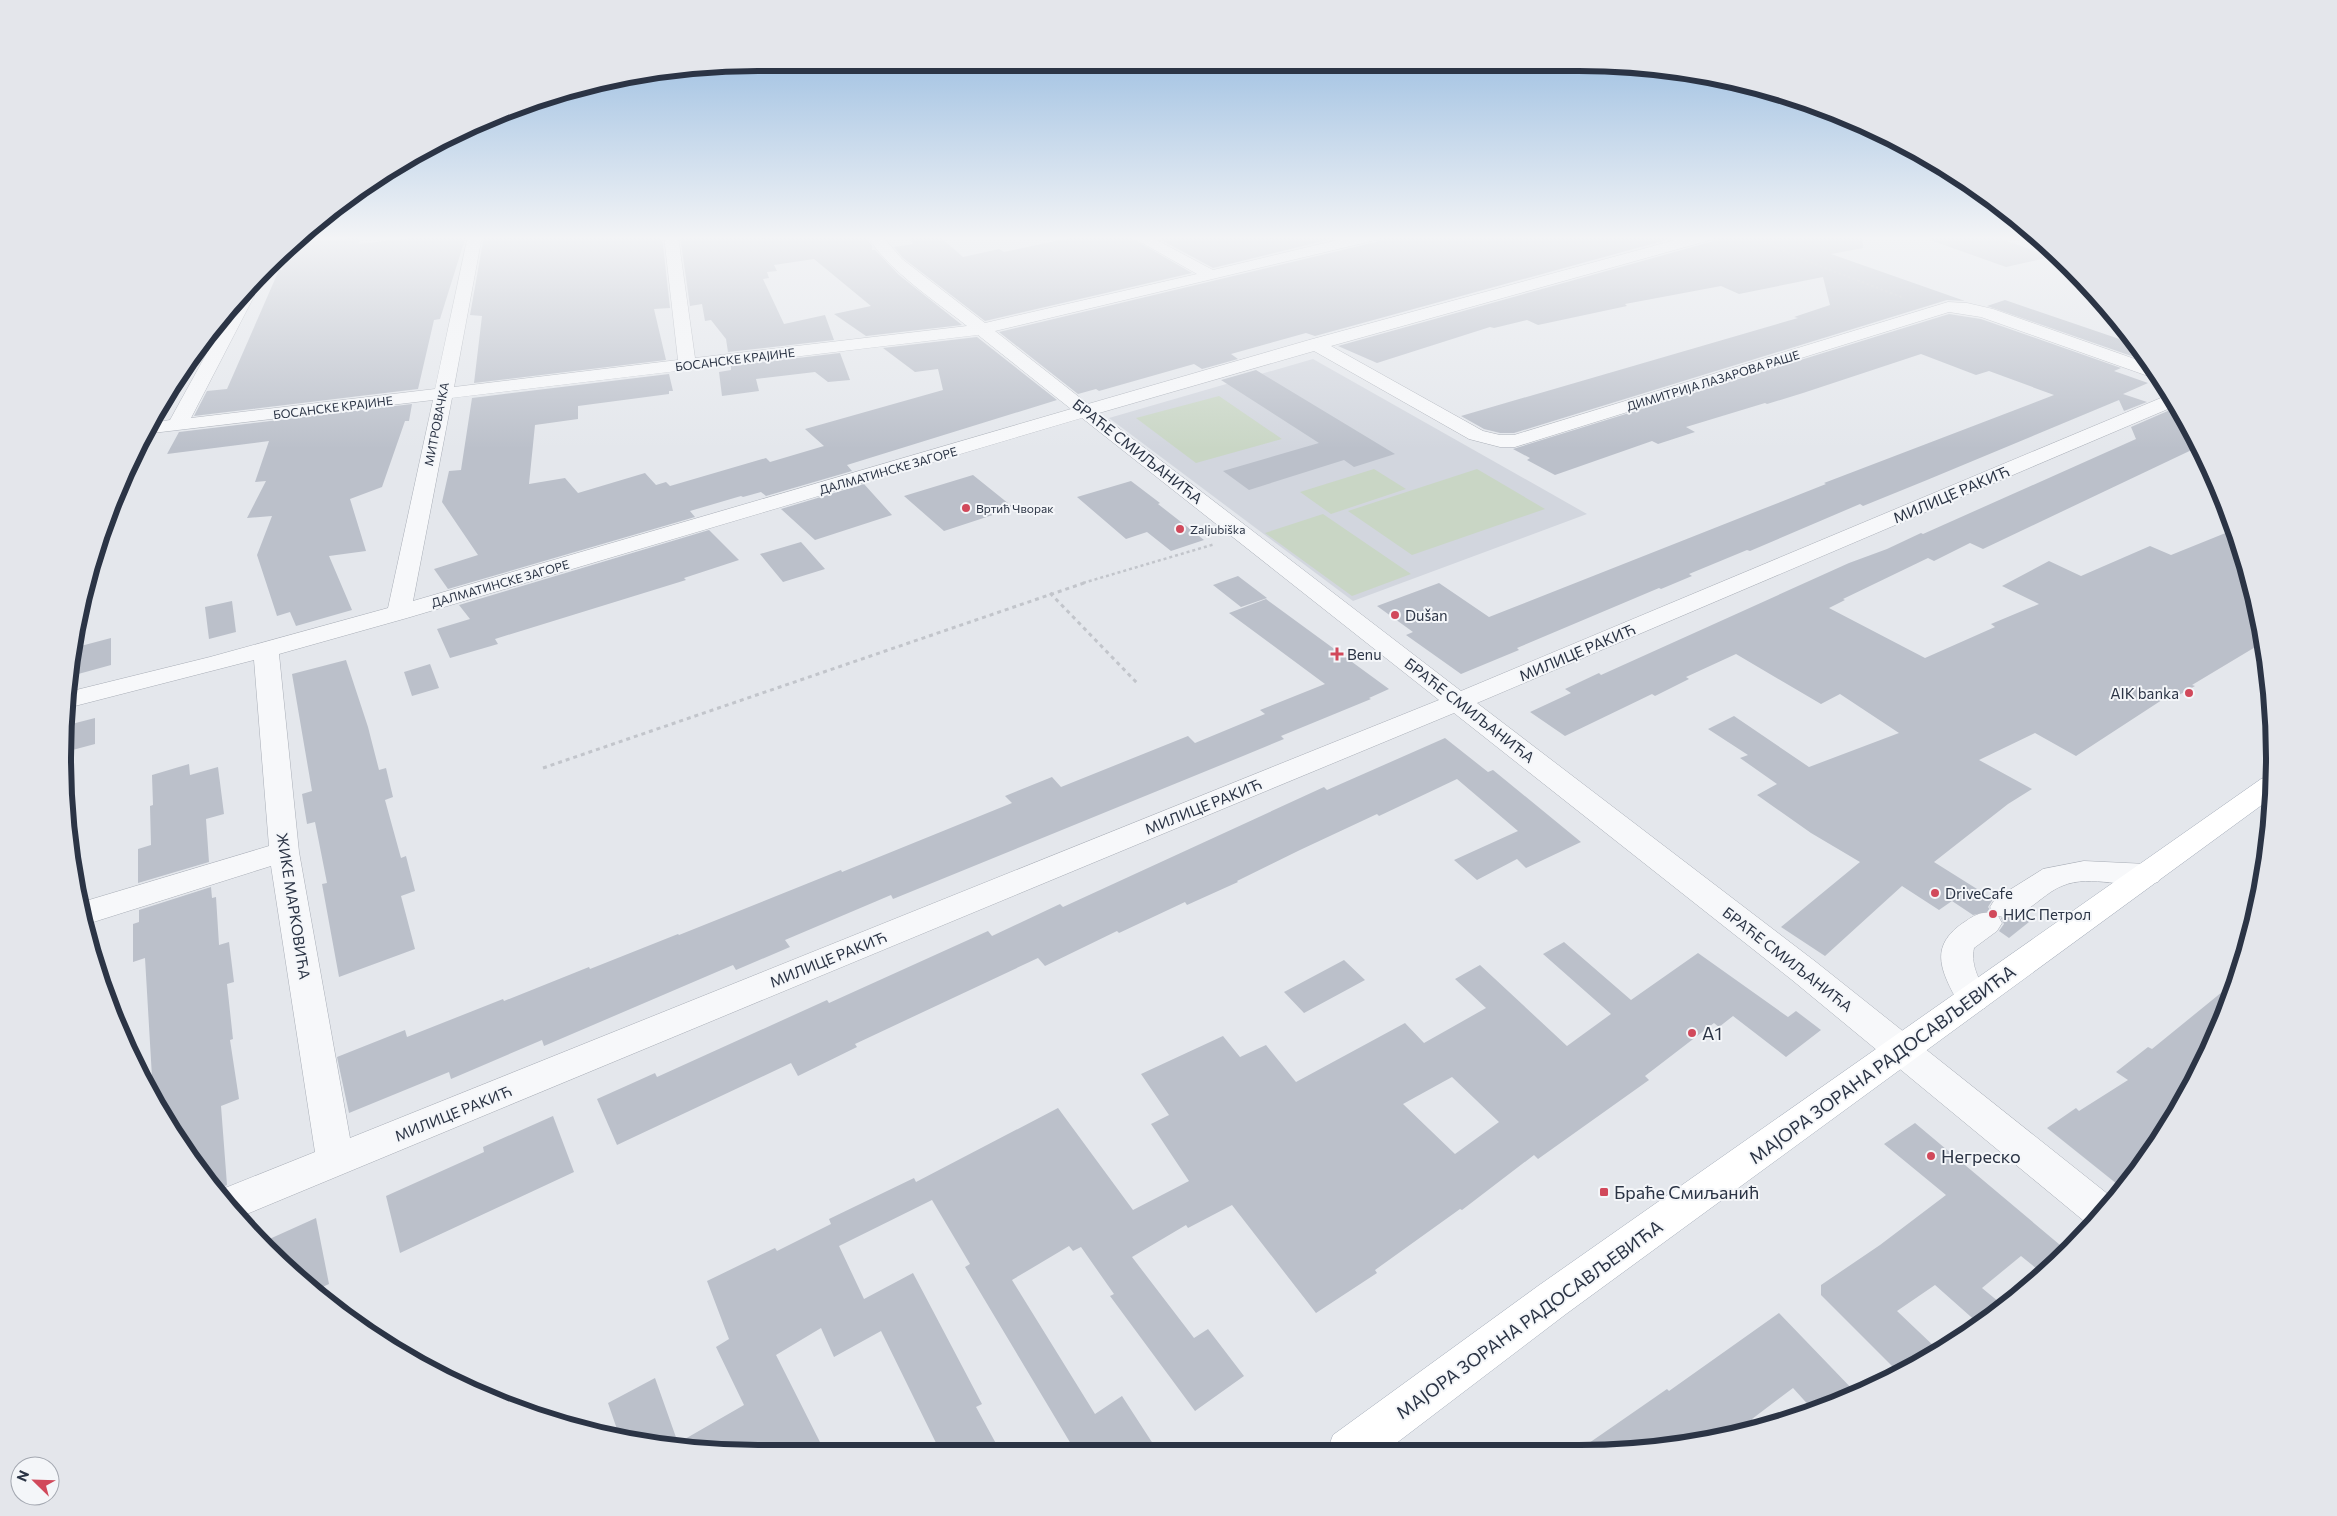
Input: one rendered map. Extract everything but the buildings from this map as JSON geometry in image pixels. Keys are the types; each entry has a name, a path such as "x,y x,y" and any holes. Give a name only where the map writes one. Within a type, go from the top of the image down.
{"main road":[{"name":"МАЈОРА ЗОРАНА РАДОСАВЉЕВИЋА","path":"1356,1445 1552,1300 2265,790"}],"street":[{"name":"МИТРОВАЧКА","path":"399,613 460,307"},
{"path":"680,307 687,365"},
{"name":"БРАЋЕ СМИЉАНИЋА","path":"954,307 1086,412 1246,534 1804,971 2097,1208"},
{"name":"БОСАНСКЕ КРАЈИНЕ","path":"156,428 983,329 1080,307"},
{"name":"ДАЛМАТИНСКЕ ЗАГОРЕ","path":"74,698 266,650 399,613 1447,307"},
{"name":"ДИМИТРИЈА ЛАЗАРОВА РАШЕ","path":"1315,344 1476,435 1500,441 1515,441 1938,310 1958,307 1978,310 2145,369"},
{"path":"177,426 240,308"},
{"name":"МИЛИЦЕ РАКИЋ","path":"234,1201 1459,702 2166,402"},
{"name":"ЖИКЕ МАРКОВИЋА","path":"266,650 284,852 335,1161"},
{"path":"89,912 284,852"},
{"path":"1973,999 1957,964 1960,943 1996,915 2054,876 2084,871 2147,875"}],"path":[{"path":"1929,307 1938,310"},
{"path":"543,768 1050,593 1246,534"},
{"path":"1050,593 1139,685"}],"shaded area":[{"path":"1313,359 1587,514 1353,601 1109,418"}],"green space":[{"path":"1219,396 1282,439 1196,463 1136,418"},
{"path":"1374,469 1406,489 1331,514 1300,492"},
{"path":"1477,469 1545,509 1412,555 1348,511"},
{"path":"1323,514 1411,574 1352,596 1265,533"}],"place":[{"name":"Вртић Чворак","path":"966,508"},
{"name":"Zaljubiška","path":"1180,529"},
{"name":"Dušan","path":"1395,615"},
{"name":"Benu","path":"1337,654"},
{"name":"AIK banka","path":"2189,693"},
{"name":"DriveCafe","path":"1935,893"},
{"name":"НИС Петрол","path":"1993,914"},
{"name":"A1","path":"1692,1033"},
{"name":"Негреско","path":"1931,1156"},
{"name":"Браће Смиљанић","path":"1604,1192"}]}
